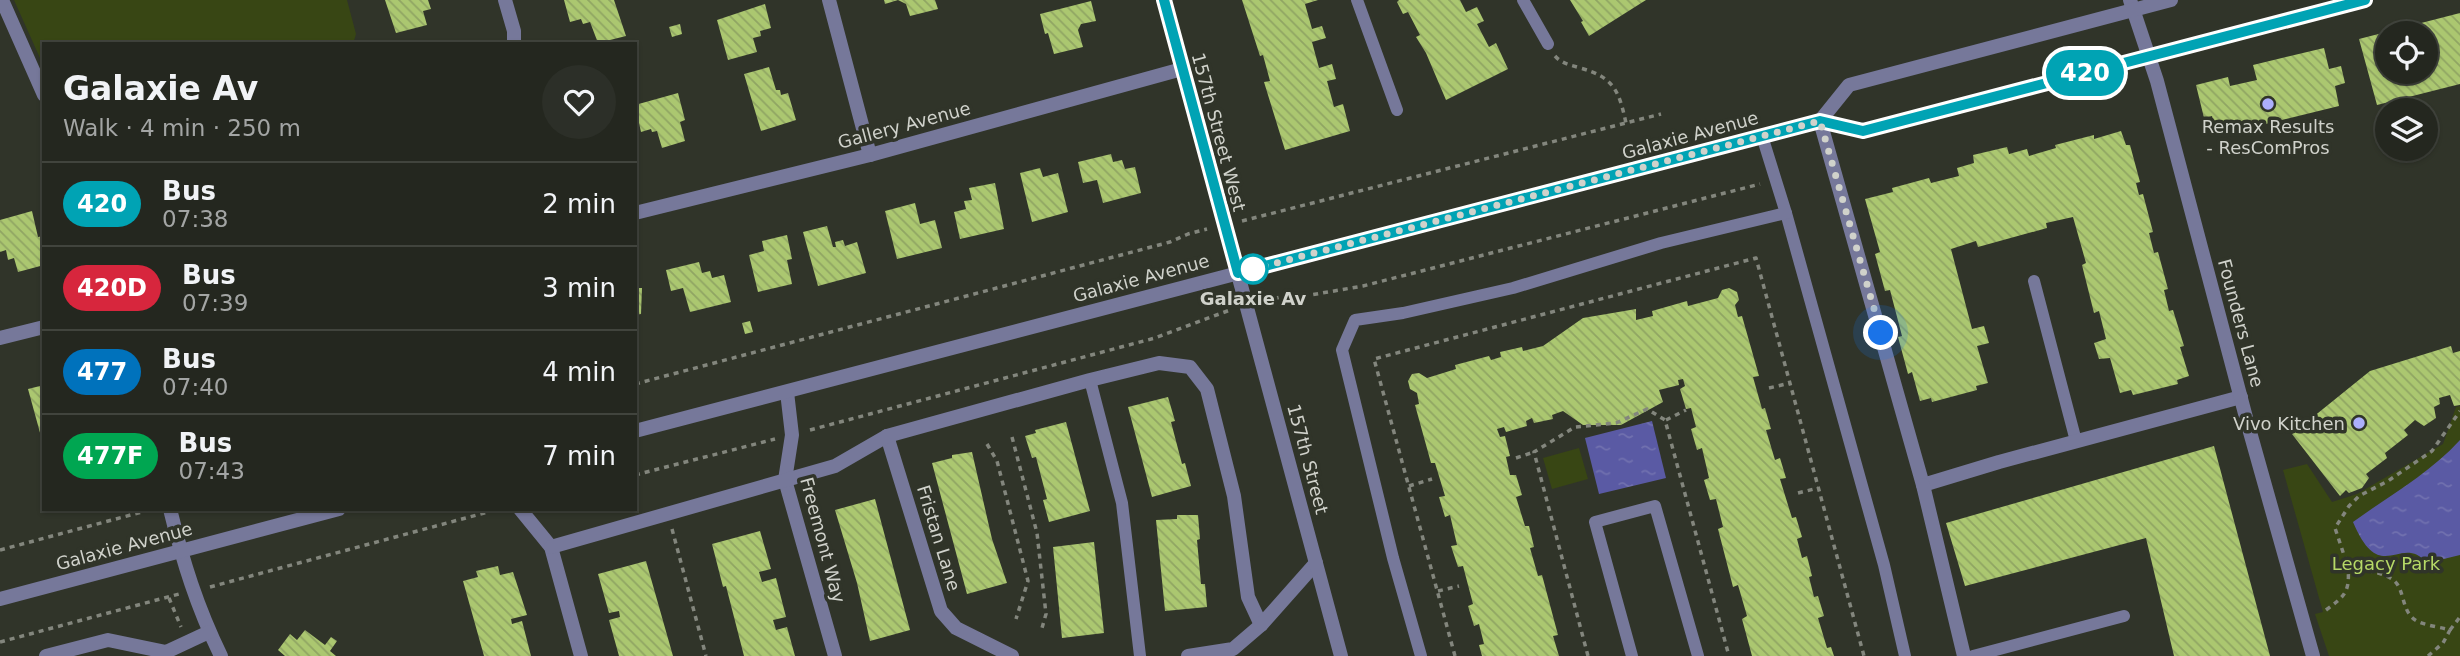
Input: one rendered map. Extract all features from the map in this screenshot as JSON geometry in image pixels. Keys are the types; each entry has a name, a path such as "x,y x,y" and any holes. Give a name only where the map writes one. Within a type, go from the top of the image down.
{"street":[{"path":"2,0 42,90"},
{"path":"505,0 514,31 514,42"},
{"path":"829,0 870,155"},
{"name":"157th Street West","path":"1164,0 1238,273"},
{"path":"1964,656 1923,485 1820,121 1849,85 2132,6 2171,0"},
{"name":"Galaxie Avenue","path":"637,431 1820,121 1863,131 2365,0"},
{"name":"Founders Lane","path":"2132,6 2149,56 2313,656"},
{"name":"Gallery Avenue","path":"637,213 870,155 1182,69"},
{"name":"157th Street","path":"1238,273 1341,656"},
{"path":"0,338 42,328"},
{"path":"551,547 835,466 887,436 1159,363 1190,367 1207,389 1234,496 1248,597 1261,625"},
{"name":"Freemont Way","path":"787,392 792,435 785,480 835,656"},
{"path":"1923,485 2241,397"},
{"name":"Fristan Lane","path":"887,436 941,611 956,628 1012,656"},
{"path":"170,511 192,590 221,656"},
{"name":"Galaxie Avenue","path":"0,599 331,511"},
{"path":"522,511 551,547 581,656"},
{"path":"1188,656 1233,649 1261,625 1316,563"},
{"path":"46,656 108,640 166,652 209,632"}],"lane":[{"path":"1357,0 1397,110"},
{"path":"1524,0 1548,44"},
{"path":"1762,136 1884,565 1905,656"},
{"path":"1421,656 1342,350 1355,320 1403,313 1513,288 1661,243 1786,213"},
{"path":"2034,281 2076,442"},
{"path":"1090,380 1122,503 1140,656"},
{"path":"1632,656 1595,522 1655,506 1698,656"},
{"path":"1973,656 2124,616"}],"path":[{"path":"1548,44 1560,61 1610,82 1622,103 1626,123"},
{"path":"637,383 1170,242 1188,234 1661,114"},
{"path":"637,474 1155,338 1246,305 1281,297 1293,298 1363,286 1775,181"},
{"path":"1455,656 1374,359 1756,258 1864,656"},
{"path":"1769,388 1790,383"},
{"path":"1665,420 1686,410"},
{"path":"2326,610 2343,598 2349,584 2348,567 2335,528 2349,506 2359,496 2388,481 2432,451 2460,411"},
{"path":"1013,437 1037,533 1046,614 1042,628"},
{"path":"987,444 997,461 1028,580 1016,619"},
{"path":"1516,458 1534,452"},
{"path":"1409,486 1432,479"},
{"path":"1798,493 1818,488"},
{"path":"0,550 146,511"},
{"path":"0,642 492,511"},
{"path":"668,513 706,656"},
{"path":"2348,567 2376,572 2394,580 2405,609 2416,620 2450,630"},
{"path":"1438,591 1459,586"},
{"path":"2428,656 2443,643 2460,617"}],"green space":[{"path":"14,0 347,0 356,34 354,42 42,42 42,63"},
{"name":"Legacy Park","path":"2460,406 2460,656 2329,656 2315,614 2323,612 2283,470 2307,464 2332,502 2357,494 2443,444 2456,407"},
{"path":"1579,448 1588,479 1552,489 1543,458"}],"water":[{"path":"1652,421 1666,478 1599,494 1585,438"},
{"path":"2460,440 2460,555 2427,563 2417,555 2408,553 2382,556 2373,552 2363,541 2353,522 2422,474"}],"building":[{"path":"385,0 428,0 431,9 423,11 427,25 396,33"},
{"path":"564,0 614,0 626,36 598,42 590,22 583,24 581,19 570,22"},
{"path":"898,0 935,0 938,9 910,16 906,4"},
{"path":"1242,0 1318,0 1305,4 1312,29 1322,26 1326,38 1312,42 1319,68 1332,64 1336,79 1327,81 1334,107 1343,104 1350,131 1285,150 1264,82 1270,81 1263,55 1260,56"},
{"path":"1460,0 1466,12 1477,7 1484,21 1477,24 1489,47 1496,43 1508,69 1446,100 1426,53 1416,37 1420,35 1408,12 1403,14 1397,2"},
{"path":"1570,0 1646,0 1589,36"},
{"path":"1091,1 1096,21 1081,24 1078,30 1083,47 1054,54 1040,14"},
{"path":"765,4 771,28 760,31 761,36 753,38 757,52 728,60 717,20"},
{"path":"2460,13 2460,84 2405,98 2375,98 2359,39 2375,35 2375,84 2438,84 2438,21 2429,21"},
{"path":"680,24 682,34 672,37 669,27"},
{"path":"2324,48 2329,69 2341,66 2345,83 2335,86 2339,106 2217,136 2212,116 2204,118 2196,85 2228,77 2230,86 2257,80 2253,65"},
{"path":"769,67 776,90 780,90 781,95 788,93 796,120 761,131 744,74"},
{"path":"678,93 685,120 680,122 685,141 662,148 657,131 652,132 651,129 641,132 637,104"},
{"path":"2121,131 2126,145 2130,145 2140,182 2136,183 2139,195 2143,194 2153,232 2149,233 2154,253 2158,252 2168,289 2164,290 2169,311 2173,310 2184,346 2180,347 2189,376 2177,380 2178,384 2133,395 2131,390 2120,393 2110,358 2099,359 2094,343 2106,339 2099,311 2094,313 2082,265 2086,263 2073,217 2046,223 2047,228 1978,247 1976,241 1951,249 1972,329 1984,326 1989,343 1977,346 1988,383 1976,386 1977,390 1932,402 1931,398 1920,401 1912,372 1908,374 1898,337 1902,336 1890,290 1885,291 1875,254 1880,252 1865,199 1929,178 1931,183 1959,176 1957,168 1974,163 1973,155 2007,147 2009,154 2027,149 2029,156 2056,148 2055,145 2094,135 2094,139"},
{"path":"1111,154 1113,162 1122,160 1125,169 1135,167 1141,193 1103,203 1097,180 1083,183 1078,162"},
{"path":"1040,168 1043,177 1058,173 1068,212 1032,222 1020,173"},
{"path":"995,183 1004,229 960,239 954,212 966,209 964,201 972,200 969,188"},
{"path":"915,203 920,224 935,220 942,248 897,259 885,211"},
{"path":"32,211 38,237 42,236 42,266 18,272 14,258 8,260 6,250 0,252 0,220"},
{"path":"827,226 833,247 836,247 835,242 843,240 845,246 857,242 866,273 818,286 803,232"},
{"path":"787,235 792,259 787,260 792,284 758,292 749,255 764,251 762,241"},
{"path":"699,262 702,273 710,271 712,278 724,275 731,302 690,312 683,288 671,291 666,270"},
{"path":"637,288 642,288 641,314 637,315"},
{"path":"1729,288 1737,292 1739,300 1735,305 1738,317 1742,316 1759,376 1753,377 1771,429 1766,430 1775,460 1780,458 1786,478 1780,479 1792,518 1796,517 1802,537 1797,539 1802,558 1807,556 1814,597 1818,596 1824,616 1818,618 1827,648 1831,647 1834,656 1752,656 1742,619 1747,616 1738,585 1733,587 1718,529 1723,527 1716,499 1710,500 1704,480 1709,478 1702,448 1697,450 1691,429 1696,427 1691,408 1686,409 1680,389 1685,386 1683,379 1678,380 1679,385 1659,390 1663,402 1621,425 1583,425 1563,411 1552,415 1553,419 1534,423 1532,418 1526,421 1527,426 1506,432 1504,427 1497,429 1500,437 1505,436 1510,456 1506,457 1510,475 1516,475 1522,495 1516,497 1525,526 1529,526 1534,547 1530,548 1538,576 1542,575 1558,635 1553,636 1559,656 1482,656 1479,645 1484,644 1479,624 1474,626 1468,606 1473,604 1463,566 1458,567 1451,546 1457,545 1450,515 1445,517 1439,497 1445,496 1435,463 1431,463 1415,405 1419,404 1417,393 1410,389 1408,381 1412,374 1419,373 1427,378 1456,369 1455,365 1489,356 1491,360 1501,357 1500,352 1522,347 1523,351 1543,346 1583,318 1636,309 1636,320 1653,316 1652,311 1687,301 1688,306 1718,298 1722,290"},
{"path":"750,321 753,332 745,334 742,323"},
{"name":"Vivo Kitchen","path":"2451,346 2453,353 2460,351 2460,405 2454,406 2450,395 2439,398 2440,404 2434,407 2436,418 2424,426 2415,420 2404,430 2408,435 2385,453 2387,458 2366,474 2369,478 2362,488 2349,493 2346,490 2340,496 2292,434 2370,371"},
{"path":"42,386 42,440 28,389"},
{"path":"1168,397 1175,421 1171,422 1191,486 1152,497 1128,407"},
{"path":"1066,422 1090,511 1049,522 1043,500 1047,499 1036,457 1032,458 1025,436 1036,433 1035,430"},
{"path":"2214,446 2270,656 2174,656 2146,538 1965,586 1946,523"},
{"path":"972,452 992,539 1007,583 967,594 932,463 952,458 952,455"},
{"path":"875,499 910,630 870,641 857,583 835,510"},
{"path":"1177,515 1198,515 1201,584 1205,584 1207,607 1165,611 1156,520 1177,519"},
{"path":"760,531 771,569 759,572 762,582 776,578 786,617 773,620 776,630 787,627 795,656 744,656 726,586 723,587 712,544"},
{"path":"1094,542 1104,633 1062,638 1053,547"},
{"path":"646,561 673,656 619,656 609,620 620,617 619,611 609,613 598,574"},
{"path":"498,566 500,575 513,572 527,615 511,619 512,624 522,621 531,656 484,656 463,581 478,577 476,571"},
{"path":"305,630 325,645 331,637 337,641 330,651 336,656 285,656 278,650 290,634 297,640"}],"bus line":[{"name":"420","path":"1164,0 1238,273 1820,121 1863,131 2365,0"}],"place":[{"name":"Remax Results - ResComPros","path":"2268,104"},
{"name":"Galaxie Av","path":"1253,269"},
{"name":"Vivo Kitchen","path":"2359,423"}],"route":[{"path":"1253,269 1820,121 1881,333"}]}
